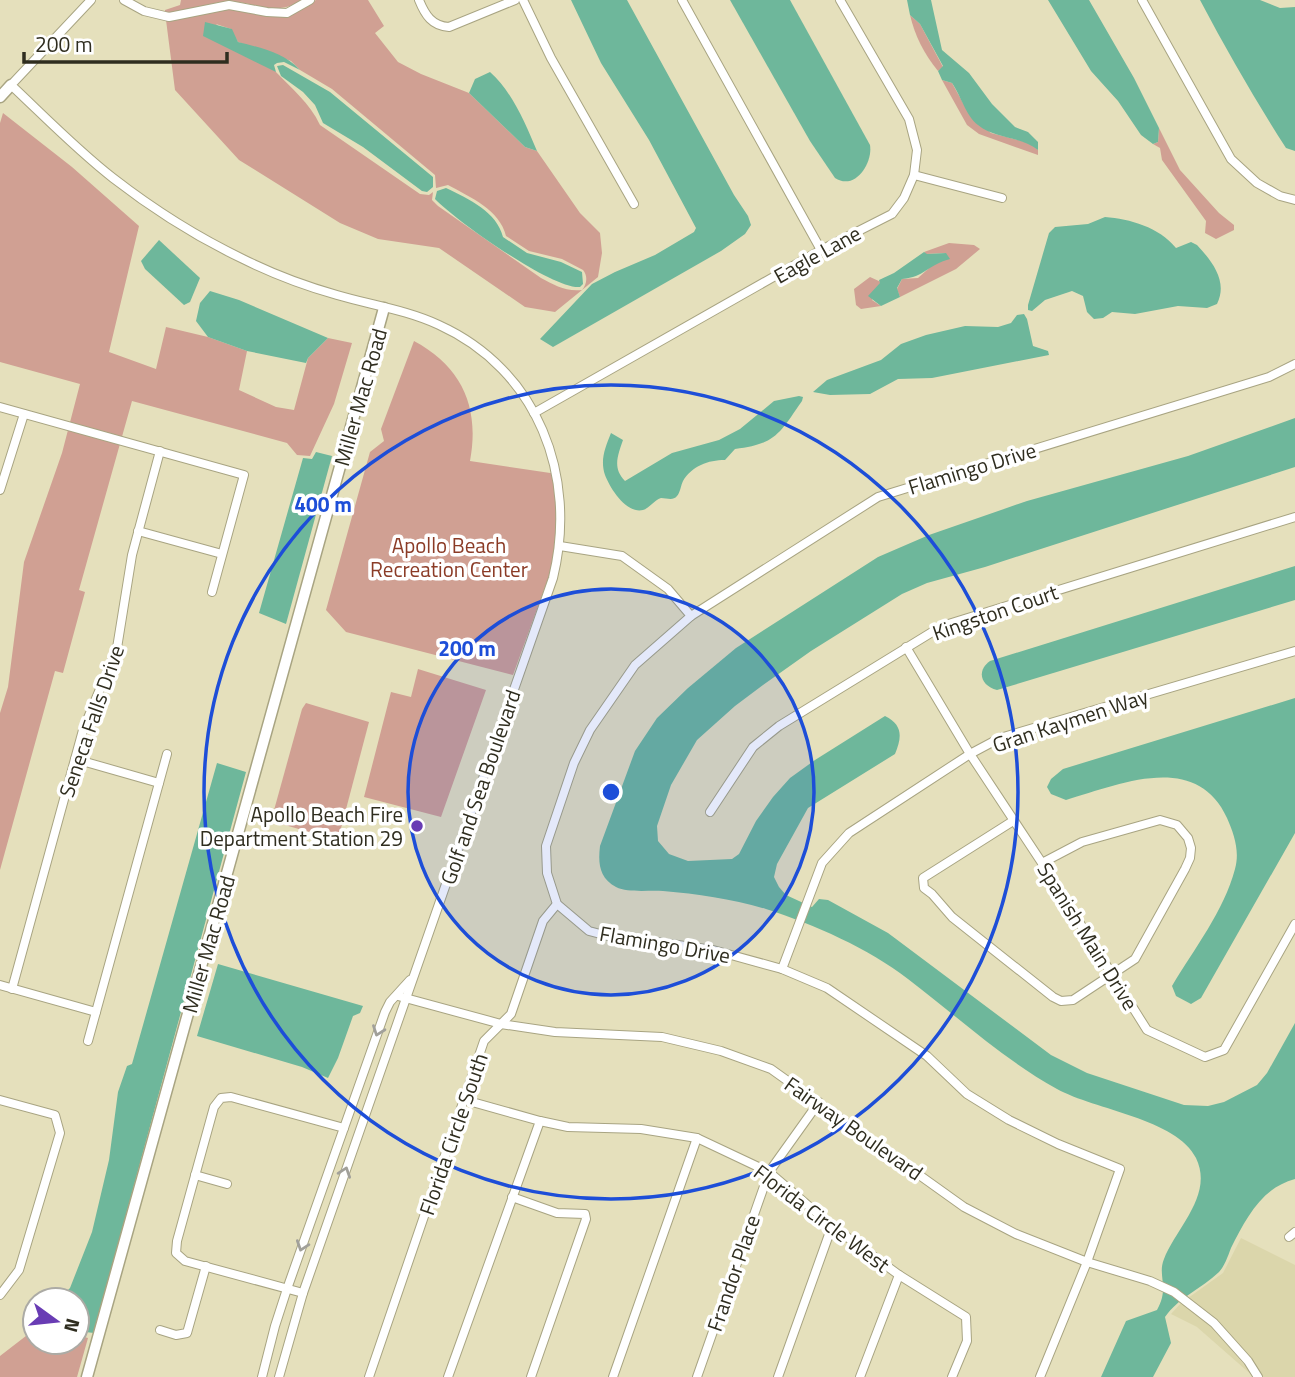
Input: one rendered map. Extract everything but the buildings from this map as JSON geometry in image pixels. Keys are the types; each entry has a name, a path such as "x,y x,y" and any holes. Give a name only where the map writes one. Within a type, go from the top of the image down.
{"street":[{"path":"0,97 91,0"},
{"path":"124,0 144,11 169,17 229,5 287,13 310,0"},
{"path":"419,0 432,22 440,27 449,27 515,0"},
{"path":"523,0 551,58 634,204"},
{"path":"682,0 821,250"},
{"name":"Eagle Lane","path":"534,413 821,250 892,214 904,198 914,174 917,150 909,119 840,0"},
{"path":"1142,0 1231,159 1257,183 1280,196 1295,200"},
{"name":"Golf and Sea Boulevard","path":"11,85 111,177 189,230 287,278 426,320 485,353 512,381 534,413 550,445 559,482 560,545 553,578 414,975 402,997 303,1293 279,1377"},
{"path":"914,174 1002,198"},
{"name":"Miller Mac Road","path":"87,1377 384,308"},
{"name":"Flamingo Drive","path":"1040,1377 1087,1262 1120,1169 1058,1144 1009,1120 967,1094 927,1056 827,988 782,969 713,950 624,940 589,931 557,904 547,873 546,846 574,763 590,730 635,665 691,616 878,497 1269,377 1295,364"},
{"path":"0,407 244,475 212,592"},
{"path":"0,490 24,414"},
{"name":"Seneca Falls Drive","path":"12,989 83,730 117,648 132,555 160,451"},
{"name":"Kingston Court","path":"710,812 752,747 779,726 942,626 1295,516"},
{"path":"138,531 222,554"},
{"path":"560,545 622,556 667,589 691,616"},
{"name":"Spanish Main Drive","path":"906,647 970,754 1147,1030 1205,1057 1224,1050 1295,924"},
{"name":"Gran Kaymen Way","path":"782,969 822,863 849,833 970,754 1000,738 1295,651"},
{"path":"88,1041 167,754"},
{"path":"75,759 159,783"},
{"path":"1013,821 923,878 924,888 952,917 1061,1001 1073,1000 1135,959 1185,869 1191,848 1184,832 1168,822 1148,821 1082,842 1042,863"},
{"name":"Florida Circle South","path":"369,1377 484,1041 511,1014 543,921 557,904"},
{"path":"0,985 96,1012"},
{"name":"Golf and Sea Boulevard","path":"262,1377 287,1289 385,1012 390,1002 402,997"},
{"name":"Fairway Boulevard","path":"402,997 501,1024 555,1032 662,1037 721,1051 771,1069 964,1207 1016,1234 1174,1292 1214,1323 1258,1377"},
{"path":"303,1293 184,1261 176,1254 177,1241 214,1107 221,1098 231,1097 344,1128"},
{"path":"0,1100 55,1115 60,1133 19,1269 0,1295"},
{"name":"Florida Circle West","path":"466,1100 568,1127 641,1129 697,1138 769,1172 832,1226 899,1275 966,1317 967,1341 952,1377"},
{"name":"Frandor Place","path":"697,1377 769,1172 819,1102"},
{"path":"448,1377 540,1121"},
{"path":"613,1377 697,1138"},
{"path":"195,1175 227,1184"},
{"path":"512,1197 557,1213 585,1214 586,1219 531,1377"},
{"path":"778,1377 832,1226"},
{"path":"160,1331 176,1335 187,1333 206,1266"},
{"path":"860,1377 899,1275"}],"shaded area":[{"path":"571,0 627,0 751,225 745,234 721,251 553,347 540,339 592,284 655,255 694,232 696,228 649,140 601,63"},
{"path":"730,0 790,0 870,145 869,160 856,178 842,181 835,178 810,141"},
{"path":"907,0 931,0 942,50 969,73 992,104 1015,127 1028,132 1038,142 1038,150 1031,145 985,130 974,121 952,83 942,80 938,71 943,66 920,24 910,15"},
{"path":"1048,0 1089,0 1159,128 1158,142 1153,144 1141,135 1118,101 1091,71"},
{"path":"1200,0 1260,0 1280,8 1295,7 1295,151 1286,148"},
{"path":"205,22 232,29 238,42 279,55 300,70 284,62 274,65 276,72 203,36"},
{"path":"283,65 330,92 433,177 433,187 427,192 422,191 363,147 323,123 315,105 303,92 281,76 277,66"},
{"path":"490,72 512,98 537,151 525,147 469,93 475,79"},
{"path":"446,188 481,207 495,220 503,237 527,253 561,262 582,272 583,284 580,287 567,285 549,277 483,237 435,199 437,191"},
{"path":"1105,217 1144,225 1176,248 1191,242 1197,245 1213,265 1220,280 1217,304 1207,308 1178,306 1135,314 1112,312 1103,318 1094,319 1087,312 1083,296 1072,291 1045,300 1032,311 1028,310 1049,233 1055,227 1088,224"},
{"path":"159,240 200,278 190,302 184,305 145,269 141,261"},
{"path":"924,252 946,253 950,259 916,276 902,279 897,288 900,297 881,306 868,296 880,283 879,280"},
{"path":"210,291 239,300 328,338 306,363 247,351 208,337 196,321 200,303"},
{"path":"1024,314 1033,346 1048,351 1049,355 932,378 898,379 870,394 830,395 813,392 827,380 881,360 901,344 965,326 998,327 1011,323 1017,315"},
{"path":"803,397 802,401 775,435 760,444 735,449 725,460 713,461 696,468 683,481 678,495 674,498 661,498 643,510 631,508 620,499 605,475 603,459 611,433 623,440 617,466 625,481 672,453 719,440 740,429 774,401"},
{"path":"1295,418 1295,467 985,567 927,583 902,594 811,651 735,706 697,740 671,785 657,826 658,841 669,854 688,861 732,859 739,854 756,821 790,778 885,716 898,727 899,742 895,754 808,808 777,864 774,877 786,895 812,907 819,899 828,900 888,933 1051,1055 1087,1073 1184,1105 1208,1106 1224,1102 1257,1085 1267,1073 1295,1023 1295,1179 1283,1183 1264,1197 1243,1226 1221,1270 1177,1304 1165,1317 1171,1343 1153,1377 1101,1377 1126,1321 1157,1310 1161,1302 1164,1259 1191,1211 1200,1185 1196,1158 1186,1145 1154,1125 1057,1089 999,1051 892,968 858,947 822,930 766,909 728,900 616,887 606,879 601,870 600,846 635,751 657,718 736,648 878,557 929,535 1027,501 1188,456"},
{"path":"316,452 332,456 286,624 259,613 303,458 312,459"},
{"path":"1295,566 1295,600 997,690 987,685 982,678 983,669 990,661"},
{"path":"1295,698 1295,833 1201,998 1191,1004 1176,996 1172,986 1208,929 1230,885 1237,849 1227,818 1213,797 1196,784 1176,778 1132,781 1066,800 1051,794 1047,787 1051,779 1063,769"},
{"path":"217,763 246,772 94,1333 91,1333 91,1286 71,1286 92,1232 109,1160 118,1092 127,1066 132,1064"},
{"path":"218,964 363,1006 360,1013 353,1016 328,1078 302,1067 197,1036"},
{"path":"1241,1238 1295,1265 1295,1377 1262,1377 1217,1321 1188,1298 1223,1273"},
{"path":"1182,1302 1212,1326 1254,1377 1197,1327 1171,1314"}],"green space":[{"path":"181,0 304,0 281,8 224,2 165,13 165,10 180,5"},
{"path":"316,0 368,0 384,26 375,33 398,62 469,93 525,147 537,151 580,213 600,233 602,253 598,277 555,312 525,307 439,248 378,239 340,223 239,160 175,90 166,20 229,8 289,16","holes":["216,24 231,29 238,42 291,61 300,70 332,89 435,175 436,188 448,185 491,212 498,219 506,236 529,251 562,259 583,270 586,280 582,290 565,289 541,278 438,206 432,200 433,192 429,195 420,194 320,125 306,103 275,71 254,59"]},
{"path":"910,15 920,24 943,67 938,71 921,44"},
{"path":"942,80 952,83 967,110 991,133 1030,143 1038,150 1038,155 979,134 967,125"},
{"path":"3,113 72,167 139,226 109,352 156,369 166,327 208,337 247,351 239,390 276,407 294,410 308,358 328,338 352,343 334,404 310,456 297,455 287,443 132,401 79,590 85,592 63,673 55,671 0,870 0,713 8,687 24,562 62,453 80,384 0,362 0,123"},
{"path":"1159,128 1180,170 1219,213 1234,225 1234,230 1216,239 1205,233 1206,221 1162,160 1160,148 1153,144 1158,142"},
{"path":"949,243 974,245 980,249 956,269 900,297 897,289 902,279 918,278 946,253 924,252"},
{"path":"870,277 881,282 872,300 881,306 861,309 856,305 854,289"},
{"name":"Apollo Beach Recreation Center","path":"414,341 444,363 464,391 472,423 470,461 557,474 560,546 513,675 346,632 326,610 370,452 384,441 381,429"},
{"path":"418,669 486,690 441,817 364,797 391,692 411,697"},
{"path":"306,703 369,722 340,832 323,836 271,821 302,709"},
{"path":"21,1340 21,1356 83,1356 77,1377 0,1377 0,1356"}],"place":[{"name":"Apollo Beach Fire Department Station 29","path":"417,826"}]}
